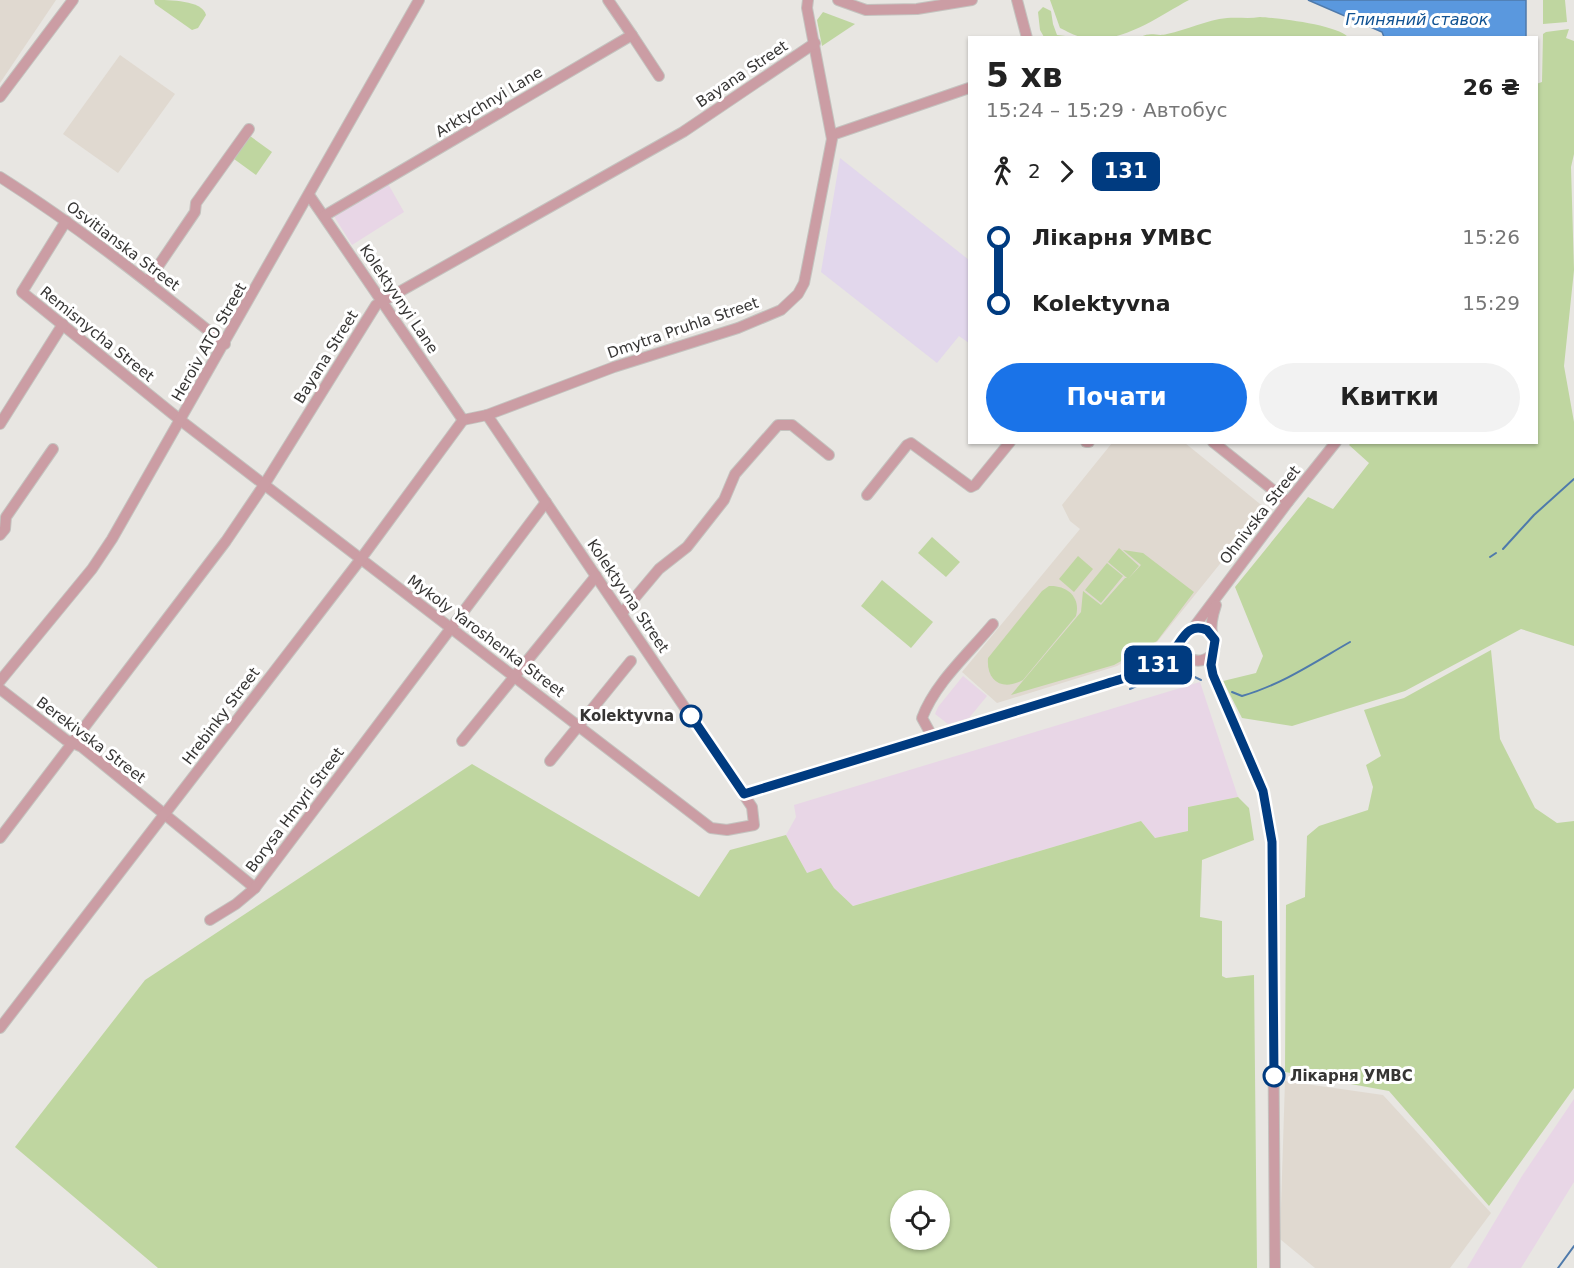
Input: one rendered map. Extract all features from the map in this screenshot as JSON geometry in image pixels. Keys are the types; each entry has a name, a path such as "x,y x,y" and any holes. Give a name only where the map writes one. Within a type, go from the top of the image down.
{"street":[{"path":"0,97 73,0"},
{"name":"Heroiv ATO Street","path":"0,681 92,569 112,539 225,344 418,0"},
{"path":"608,0 659,76"},
{"name":"Dmytra Pruhla Street","path":"463,420 487,415 614,367 738,328 781,310 791,302 804,283 832,135 807,8 808,0"},
{"path":"838,0 866,10 917,9 972,0"},
{"path":"1017,0 1026,36"},
{"name":"Arktychnyi Lane","path":"324,216 632,35"},
{"name":"Bayana Street","path":"0,838 226,541 264,485 376,305 683,132 815,43"},
{"path":"832,135 968,88"},
{"path":"148,281 195,212 196,203 249,129"},
{"name":"Osvitianska Street","path":"0,177 66,221 148,281 225,344"},
{"name":"Kolektyvnyi Lane","path":"309,195 463,420"},
{"name":"Remisnycha Street","path":"66,221 22,292 181,421"},
{"path":"0,424 63,324"},
{"name":"Kolektyvna Street","path":"487,415 744,794"},
{"name":"Hrebinky Street","path":"0,1028 360,560 463,420"},
{"name":"Mykoly Yaroshenka Street","path":"181,421 711,828 727,830 754,825 752,807 744,794"},
{"path":"622,613 659,569 687,547 724,500 735,474 778,424 792,425 829,455"},
{"path":"867,495 911,443 971,487 1008,444"},
{"path":"1216,444 1288,502"},
{"name":"Ohnivska Street","path":"1157,666 1181,643 1186,632 1206,614 1288,502 1334,444"},
{"path":"0,535 5,529 6,517 53,449"},
{"name":"Borysa Hmyri Street","path":"210,920 236,904 255,888 546,502"},
{"path":"462,741 596,576"},
{"name":"Ohnivska Street","path":"1213,675 1211,665 1215,640 1212,634 1213,614 1230,579"},
{"path":"932,736 922,718 926,707 947,678 993,624"},
{"path":"1194,627 1202,627 1212,634"},
{"path":"1181,643 1185,655 1213,675 1263,791 1272,842 1275,1268"},
{"path":"744,794 1105,684 1174,659 1206,659 1213,652"},
{"path":"550,761 631,661"},
{"name":"Berekivska Street","path":"0,689 66,740 82,747 255,888"}],"shaded area":[{"path":"0,0 56,0 0,83"},
{"path":"120,55 175,94 118,173 63,134"},
{"path":"840,158 968,259 968,342 959,336 937,363 821,272"},
{"path":"387,182 404,212 352,245 332,213"},
{"path":"1111,444 1186,444 1265,508 1157,642 1117,666 997,703 962,672 1080,529 1070,521 1062,505"},
{"path":"963,676 987,696 969,718 948,724 935,714"},
{"path":"1200,682 1238,797 1188,807 1188,831 1155,838 1141,821 853,906 834,888 821,869 807,873 786,835 796,817 794,805"},
{"path":"1285,1081 1383,1095 1491,1213 1450,1268 1315,1268 1280,1239"},
{"path":"1574,1099 1574,1182 1521,1268 1467,1268 1522,1176"}],"green space":[{"path":"154,0 192,4 198,6 206,15 198,28 192,30 155,4"},
{"path":"1050,0 1189,0 1151,22 1124,34 1079,36 1060,28"},
{"path":"1543,0 1565,0 1567,22 1543,24"},
{"path":"1043,7 1051,11 1057,35 1066,36 1043,36 1040,30 1038,12"},
{"path":"823,12 855,24 822,46 817,20"},
{"path":"1260,17 1320,26 1346,36 1143,36 1167,34 1219,19"},
{"path":"1569,29 1566,38 1574,41 1574,154 1571,167 1574,270 1564,366 1574,422 1574,646 1521,629 1405,691 1292,726 1242,718 1223,681 1256,673 1263,656 1235,587 1308,497 1333,509 1369,463 1350,444 1538,444 1538,83 1542,82 1543,34"},
{"path":"250,136 272,152 256,175 234,159"},
{"path":"932,537 960,562 946,577 918,553"},
{"path":"1119,548 1139,566 1128,579 1141,565 1123,550 1143,553 1194,592 1157,641 1114,665 1011,695 1081,612 1083,591 1101,605 1127,578 1108,562"},
{"path":"1078,556 1093,569 1074,592 1059,579"},
{"path":"1107,563 1123,576 1101,603 1085,590"},
{"path":"882,580 933,622 911,648 861,606"},
{"path":"1049,586 1062,588 1071,594 1076,603 1076,616 1023,680 1009,685 997,682 990,673 988,658 1042,591"},
{"path":"1491,650 1500,739 1535,808 1557,823 1574,821 1574,1088 1489,1206 1389,1091 1285,1072 1286,905 1305,897 1307,836 1319,826 1368,810 1373,787 1366,765 1381,756 1364,710 1404,698"},
{"path":"472,764 699,897 730,850 786,835 807,873 821,868 834,888 853,906 1141,821 1155,838 1188,831 1188,807 1238,797 1249,808 1254,840 1202,860 1200,917 1222,921 1222,976 1226,978 1254,975 1257,1268 158,1268 15,1147 145,980"}],"water":[{"name":"Глиняний ставок","path":"1308,0 1526,0 1526,36 1384,36 1382,32"}],"waterway":[{"path":"1503,549 1534,515 1574,479"},
{"path":"1490,557 1496,553"},
{"path":"1232,692 1242,696 1270,686 1350,642"},
{"path":"1130,689 1156,677 1182,671 1201,680"},
{"path":"1558,1268 1574,1246"}],"bus line":[{"name":"131","path":"691,716 744,794 1157,666 1181,643 1186,632 1195,627 1207,630 1215,640 1211,665 1213,675 1263,791 1272,842 1274,1076"}],"place":[{"name":"Kolektyvna","path":"691,716"},
{"name":"Лікарня УМВС","path":"1274,1076"}]}
